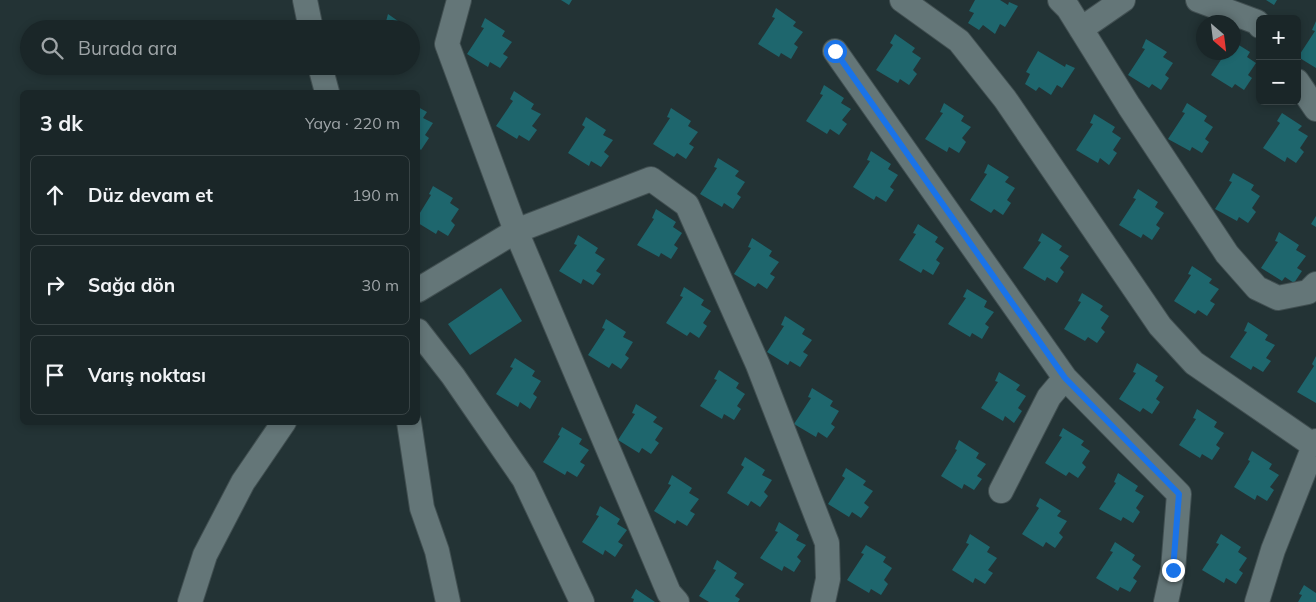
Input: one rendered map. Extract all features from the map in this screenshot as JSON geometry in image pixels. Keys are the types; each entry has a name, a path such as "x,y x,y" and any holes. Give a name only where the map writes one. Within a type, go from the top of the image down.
{"street":[{"path":"305,0 309,20"},
{"path":"459,0 447,44 516,231 669,593 677,602"},
{"path":"902,0 959,41 1000,92 1160,326 1194,364 1314,443 1300,485 1273,550 1258,602"},
{"path":"1060,0 1068,8 1227,254 1257,288 1278,298 1308,292 1316,284"},
{"path":"1081,29 1123,0"},
{"path":"1198,0 1256,22"},
{"path":"835,51 1065,378 1179,494 1173,570 1166,602"},
{"path":"322,75 326,90"},
{"path":"1301,87 1316,109"},
{"path":"420,289 516,231 651,179 687,206 758,365 827,543 828,579 823,602"},
{"path":"420,338 427,358 454,376 524,479 582,602"},
{"path":"1001,491 1049,397 1065,378"},
{"path":"190,602 205,555 243,482 282,425"},
{"path":"409,425 422,508 437,551 448,602"}],"building":[{"path":"561,0 572,0 569,5"},
{"path":"975,0 1000,0 1008,5 1009,2 1018,6 1005,27 1000,24 995,34 983,25 979,30 968,23 974,13 969,11"},
{"path":"1266,0 1277,0 1274,5"},
{"path":"776,8 796,22 793,26 803,32 794,44 798,47 791,59 781,53 779,57 758,44 775,18 772,17"},
{"path":"388,14 397,20 386,20"},
{"path":"485,18 505,31 502,36 512,42 503,54 508,57 500,68 490,62 488,67 467,54 484,28 481,27"},
{"path":"1316,21 1316,68 1301,59 1301,52 1315,31 1312,30"},
{"path":"895,34 915,48 912,52 921,58 913,70 917,74 909,85 900,79 898,83 876,70 893,45 890,43"},
{"path":"1146,39 1167,52 1163,57 1173,63 1165,75 1169,78 1161,90 1152,84 1149,88 1128,75 1145,49 1142,48"},
{"path":"1241,46 1250,52 1247,57 1256,63 1248,75 1252,78 1244,90 1235,84 1232,88 1211,75 1221,60 1241,60"},
{"path":"1038,51 1065,67 1066,64 1075,68 1062,88 1057,85 1051,95 1039,87 1036,91 1025,84 1030,74 1026,72"},
{"path":"824,85 844,98 841,103 851,109 842,120 847,124 839,135 830,129 827,134 806,121 823,95 820,94"},
{"path":"514,91 534,104 531,109 541,114 532,126 537,130 529,141 519,135 517,139 496,126 513,101 510,99"},
{"path":"944,103 964,116 961,121 971,127 962,138 966,142 959,153 949,147 947,152 925,139 943,113 940,112"},
{"path":"1187,103 1207,116 1204,121 1213,127 1205,139 1209,142 1202,153 1192,147 1190,151 1168,139 1185,113 1182,112"},
{"path":"420,108 427,112 423,118 433,123 425,135 429,138 421,150"},
{"path":"671,108 691,121 688,126 698,132 689,144 694,147 686,159 677,153 674,157 653,144 670,118 667,117"},
{"path":"1282,113 1302,126 1298,130 1308,136 1300,148 1304,152 1296,163 1287,157 1285,162 1263,148 1280,123 1277,121"},
{"path":"1094,114 1115,127 1112,132 1121,138 1113,150 1117,153 1109,165 1100,158 1098,163 1076,150 1093,124 1090,123"},
{"path":"586,117 606,130 603,135 613,140 604,152 609,156 601,167 591,161 589,166 568,153 585,127 582,125"},
{"path":"871,151 891,164 888,169 898,175 890,187 894,190 886,202 876,196 874,200 853,187 870,161 867,160"},
{"path":"718,158 739,171 735,176 745,182 737,194 741,197 733,209 724,203 722,207 700,194 717,168 714,167"},
{"path":"988,164 1009,177 1005,182 1015,188 1007,200 1011,203 1003,215 994,209 991,213 970,200 987,174 984,173"},
{"path":"1233,173 1254,185 1251,190 1260,196 1252,208 1256,212 1248,223 1239,217 1237,221 1215,209 1232,182 1229,181"},
{"path":"433,186 453,198 450,203 459,209 451,221 455,225 448,236 438,230 436,234 420,224 420,213 431,195 429,194"},
{"path":"1138,189 1158,202 1155,207 1164,213 1156,225 1160,228 1152,240 1143,234 1141,238 1119,225 1136,199 1133,198"},
{"path":"656,209 676,222 673,227 682,233 674,245 678,248 671,259 661,253 659,257 637,245 654,219 652,218"},
{"path":"1316,216 1316,227 1311,224"},
{"path":"918,224 938,237 935,242 944,248 936,260 940,263 933,275 923,269 921,273 899,260 916,234 913,233"},
{"path":"1279,232 1299,245 1296,250 1306,256 1297,268 1302,271 1294,283 1285,277 1282,281 1261,268 1278,242 1275,241"},
{"path":"1042,233 1062,246 1059,250 1069,256 1060,268 1064,272 1057,283 1047,277 1045,281 1023,268 1041,242 1038,241"},
{"path":"578,235 598,248 595,253 605,259 596,271 601,274 593,285 583,279 581,284 559,271 577,245 574,244"},
{"path":"752,238 772,251 769,256 779,262 770,274 775,277 767,289 758,283 755,287 734,274 751,248 748,247"},
{"path":"1192,266 1212,279 1209,283 1219,289 1210,301 1215,304 1207,316 1198,310 1195,314 1174,301 1191,275 1188,274"},
{"path":"684,287 704,300 701,305 711,311 703,323 707,326 699,338 690,332 687,336 666,323 683,297 680,296"},
{"path":"501,288 522,321 470,355 448,324"},
{"path":"967,289 987,301 984,307 994,312 985,324 989,327 982,339 972,333 970,337 948,324 966,298 963,297"},
{"path":"1082,293 1103,306 1100,310 1109,316 1101,328 1105,332 1097,343 1088,337 1085,341 1064,329 1081,302 1078,301"},
{"path":"785,316 805,329 802,334 812,340 803,352 808,355 800,367 790,361 788,365 767,352 784,326 781,325"},
{"path":"606,319 626,332 623,337 633,342 625,355 629,358 621,369 612,363 609,368 588,355 605,329 602,328"},
{"path":"1248,322 1268,335 1265,340 1275,345 1266,358 1271,361 1263,372 1253,366 1251,370 1230,357 1247,332 1244,331"},
{"path":"1316,356 1316,403 1297,392 1314,366 1312,364"},
{"path":"515,358 535,371 532,376 541,381 533,394 537,397 530,409 520,402 518,407 496,394 513,368 510,367"},
{"path":"1137,363 1158,376 1155,381 1164,387 1156,399 1160,402 1152,414 1143,408 1140,412 1119,399 1136,373 1133,372"},
{"path":"719,370 739,383 736,388 745,394 737,406 741,409 734,420 724,414 722,419 700,406 717,380 714,379"},
{"path":"999,372 1020,385 1016,390 1026,396 1018,408 1022,411 1014,423 1005,416 1003,421 981,408 998,382 995,381"},
{"path":"812,388 833,401 830,406 839,411 831,424 835,427 827,438 818,432 816,437 794,424 811,398 808,397"},
{"path":"636,404 657,417 653,422 663,428 655,440 659,443 651,454 642,448 639,453 618,440 635,414 632,413"},
{"path":"1197,409 1217,422 1214,427 1224,433 1216,445 1220,448 1212,460 1202,454 1200,458 1179,445 1196,419 1193,418"},
{"path":"562,427 582,439 579,444 589,450 580,462 585,465 577,477 567,471 565,475 543,462 560,436 558,435"},
{"path":"1063,428 1084,441 1081,445 1090,451 1082,463 1086,467 1078,478 1069,472 1066,476 1045,463 1062,437 1059,436"},
{"path":"959,440 979,453 976,458 986,464 977,476 982,479 974,490 964,484 962,489 941,476 957,450 955,449"},
{"path":"1252,451 1272,464 1269,469 1279,475 1270,487 1274,490 1267,501 1257,495 1255,500 1234,487 1250,461 1248,460"},
{"path":"745,457 765,470 762,475 772,480 764,492 768,496 760,507 751,501 748,506 727,493 744,467 741,465"},
{"path":"846,468 866,481 863,485 873,491 864,503 869,507 861,518 852,512 849,517 828,504 845,478 842,476"},
{"path":"1118,473 1138,486 1135,491 1144,496 1136,508 1140,512 1133,523 1123,517 1121,521 1099,509 1116,483 1114,482"},
{"path":"672,475 692,488 689,493 699,499 690,511 695,514 687,526 677,520 675,524 654,511 671,485 668,484"},
{"path":"1040,498 1061,511 1057,516 1067,521 1059,533 1063,537 1055,548 1046,542 1043,547 1022,534 1039,508 1036,506"},
{"path":"600,506 620,519 617,524 627,530 618,542 623,545 615,557 605,550 603,555 582,542 599,516 596,515"},
{"path":"779,522 799,535 796,540 806,545 797,557 801,561 794,572 784,566 782,571 760,558 778,532 775,531"},
{"path":"970,534 990,547 987,552 997,558 988,570 993,573 985,584 975,578 973,583 952,570 969,544 966,543"},
{"path":"1221,534 1241,547 1238,552 1247,558 1239,570 1243,573 1236,584 1226,578 1224,583 1202,570 1219,544 1216,543"},
{"path":"1115,542 1135,555 1132,560 1141,566 1133,578 1137,581 1130,592 1120,587 1118,591 1096,578 1113,552 1110,551"},
{"path":"866,545 886,557 883,562 892,568 884,580 888,584 881,595 871,589 869,593 847,580 864,554 861,553"},
{"path":"717,560 737,573 734,578 744,584 735,596 740,599 738,602 709,602 699,596 716,570 713,569"},
{"path":"1304,585 1316,593 1316,602 1298,602 1302,595 1299,594"},
{"path":"636,589 655,602 633,602 634,599 631,598"}],"route":[{"path":"835,51 1065,378 1179,494 1173,570"}]}
